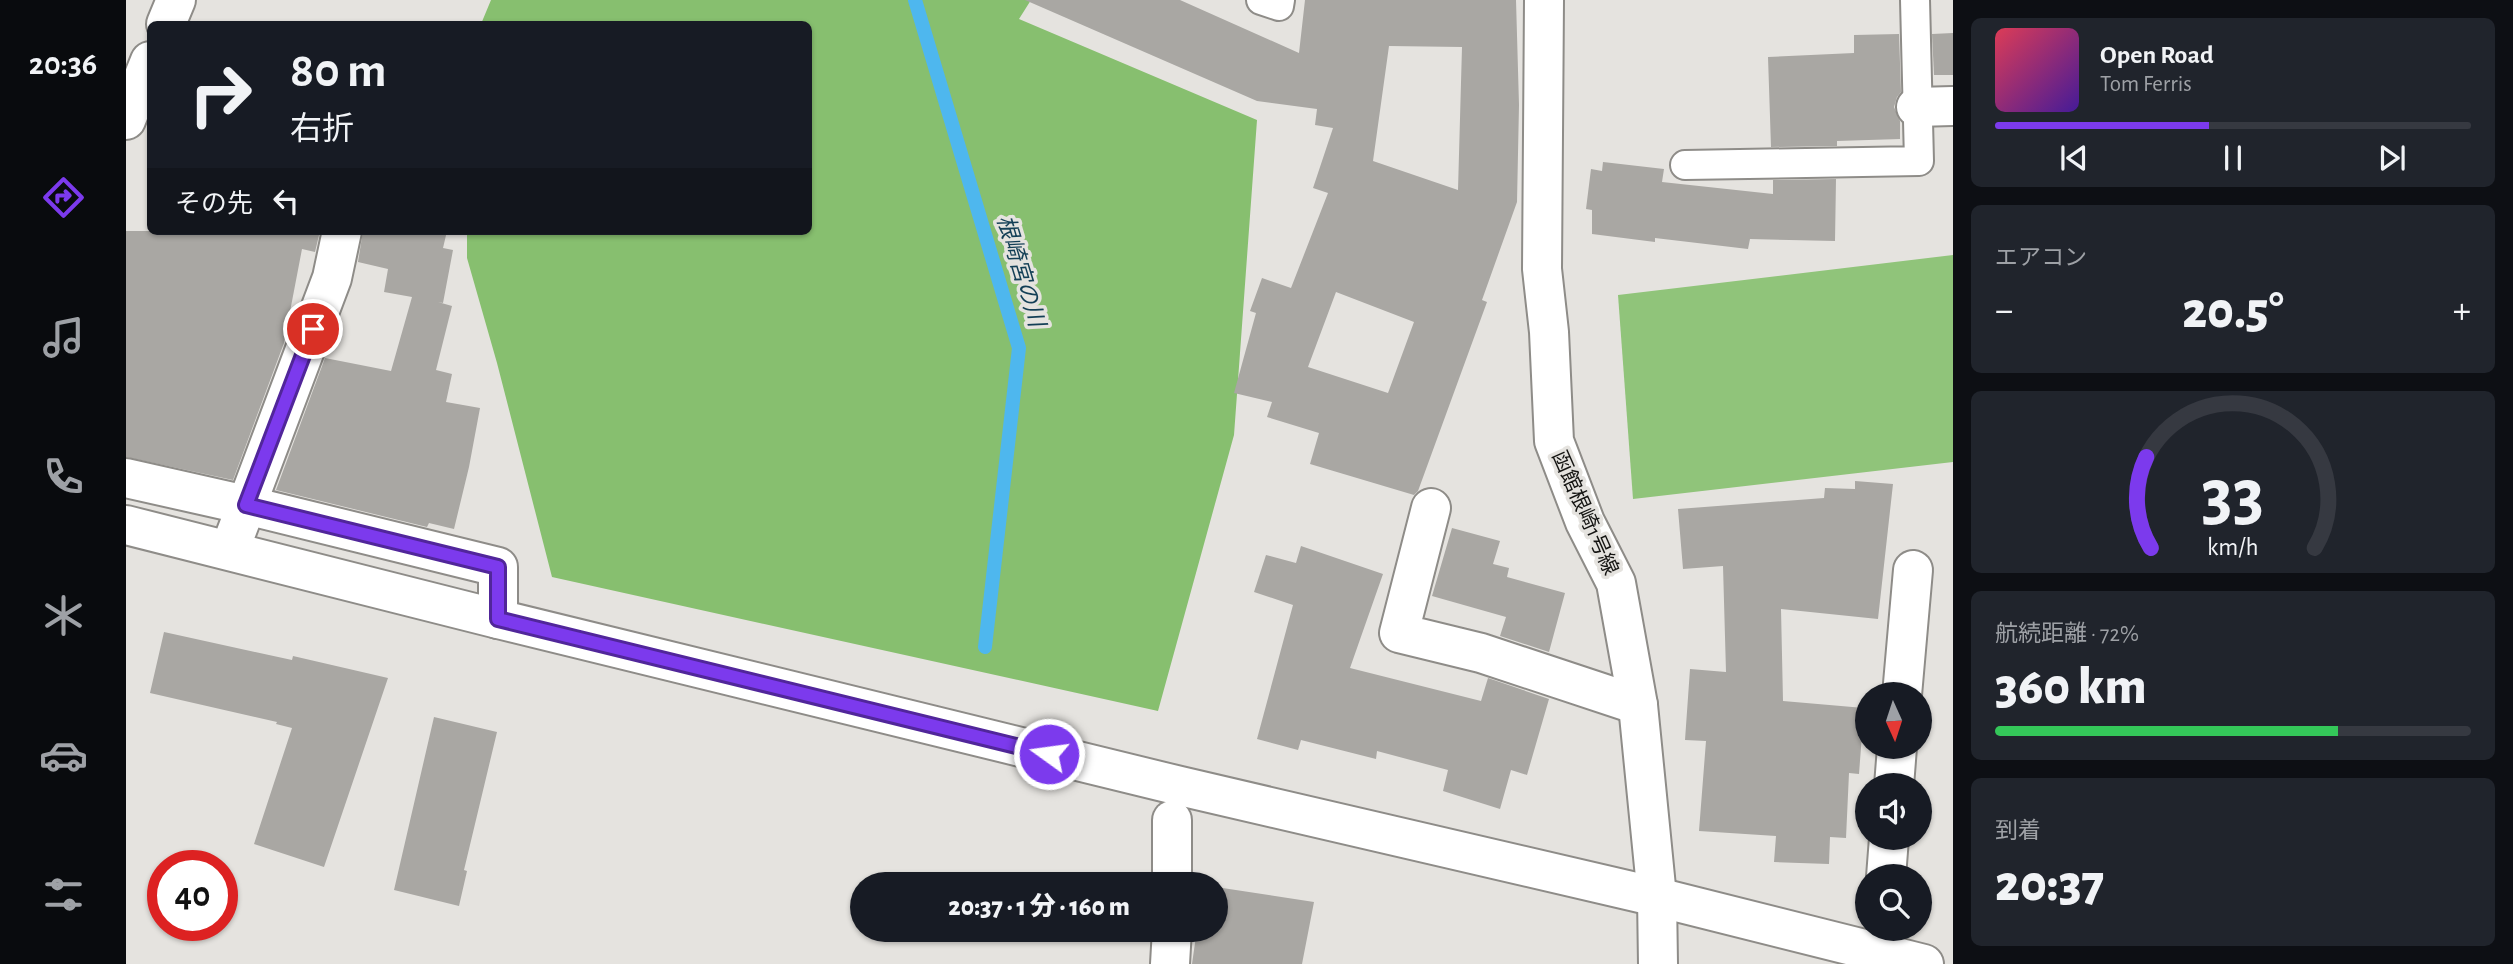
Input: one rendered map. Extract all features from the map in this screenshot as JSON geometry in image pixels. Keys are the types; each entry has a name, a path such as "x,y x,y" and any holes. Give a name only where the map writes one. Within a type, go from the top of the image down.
{"street":[{"path":"167,21 176,0"},
{"name":"函館根崎1号線","path":"1544,0 1542,269 1549,332 1554,441 1586,522 1616,583 1638,705 1657,897 1658,964"},
{"path":"127,117 147,68"},
{"path":"230,549 332,278 341,235"},
{"path":"126,478 498,567 498,619"},
{"path":"1431,508 1399,633 1481,653 1638,705"},
{"path":"126,525 1180,786 1657,897 1883,942 1924,964"},
{"path":"1903,682 1913,570"},
{"path":"1171,820 1172,872"},
{"path":"1170,964 1171,942"}],"lane":[{"path":"1261,0 1279,6 1280,0"},
{"path":"1685,165 1919,161 1935,106 1915,0"}],"green space":[{"path":"491,0 1031,0 1019,19 1257,120 1234,435 1158,711 552,577 467,258 467,235 812,235 812,21 482,21"},
{"path":"1953,255 1953,462 1633,499 1618,295"}],"building":[{"path":"1025,0 1180,0 1299,53 1305,0 1516,0 1519,105 1517,202 1482,300 1487,302 1418,491 1414,495 1310,464 1319,433 1267,417 1272,402 1234,393 1256,313 1250,311 1262,278 1291,288 1328,193 1313,188 1333,128 1315,125 1317,109 1257,101","holes":["1389,46 1462,47 1458,190 1373,161","1336,292 1414,322 1388,393 1308,367"]},
{"path":"1953,33 1953,75 1934,75 1932,34"},
{"path":"1899,34 1901,92 1894,107 1900,121 1900,139 1837,141 1837,146 1771,147 1768,57 1854,53 1854,35"},
{"path":"1603,162 1664,169 1662,182 1773,194 1773,180 1836,179 1835,241 1750,239 1748,249 1592,234 1592,210 1586,209 1591,169 1602,171"},
{"path":"126,231 147,231 147,235 319,235 315,252 302,249 284,343 233,480 126,457"},
{"path":"362,235 446,235 443,248 453,250 443,303 438,302 452,306 436,370 452,374 446,402 480,408 454,529 429,523 427,527 276,490 325,358 391,371 412,297 384,292 388,269 358,262"},
{"path":"1855,481 1893,484 1878,619 1781,609 1783,701 1855,707 1855,760 1860,760 1859,773 1849,773 1846,838 1830,837 1829,864 1774,862 1776,836 1699,831 1706,741 1685,740 1690,669 1726,672 1723,566 1683,569 1678,509 1824,498 1825,488 1855,489"},
{"path":"1452,528 1500,541 1493,564 1509,568 1507,577 1565,593 1549,652 1500,636 1506,617 1432,596"},
{"path":"1301,546 1383,574 1350,668 1481,701 1488,678 1549,699 1527,775 1511,770 1500,809 1443,791 1448,770 1377,751 1376,759 1301,740 1298,750 1257,739 1293,605 1254,592 1266,555 1296,563"},
{"path":"164,632 292,660 293,656 388,678 324,867 254,844 292,728 276,724 277,722 150,693"},
{"path":"434,717 497,732 464,870 467,871 459,906 394,890"},
{"path":"1228,889 1314,902 1302,964 1192,964 1195,942 1228,942"}],"waterway":[{"name":"根崎宮の川","path":"915,0 1019,348 985,647"}],"route":[{"path":"313,329 246,505 498,567 498,619 1049,754"}]}
